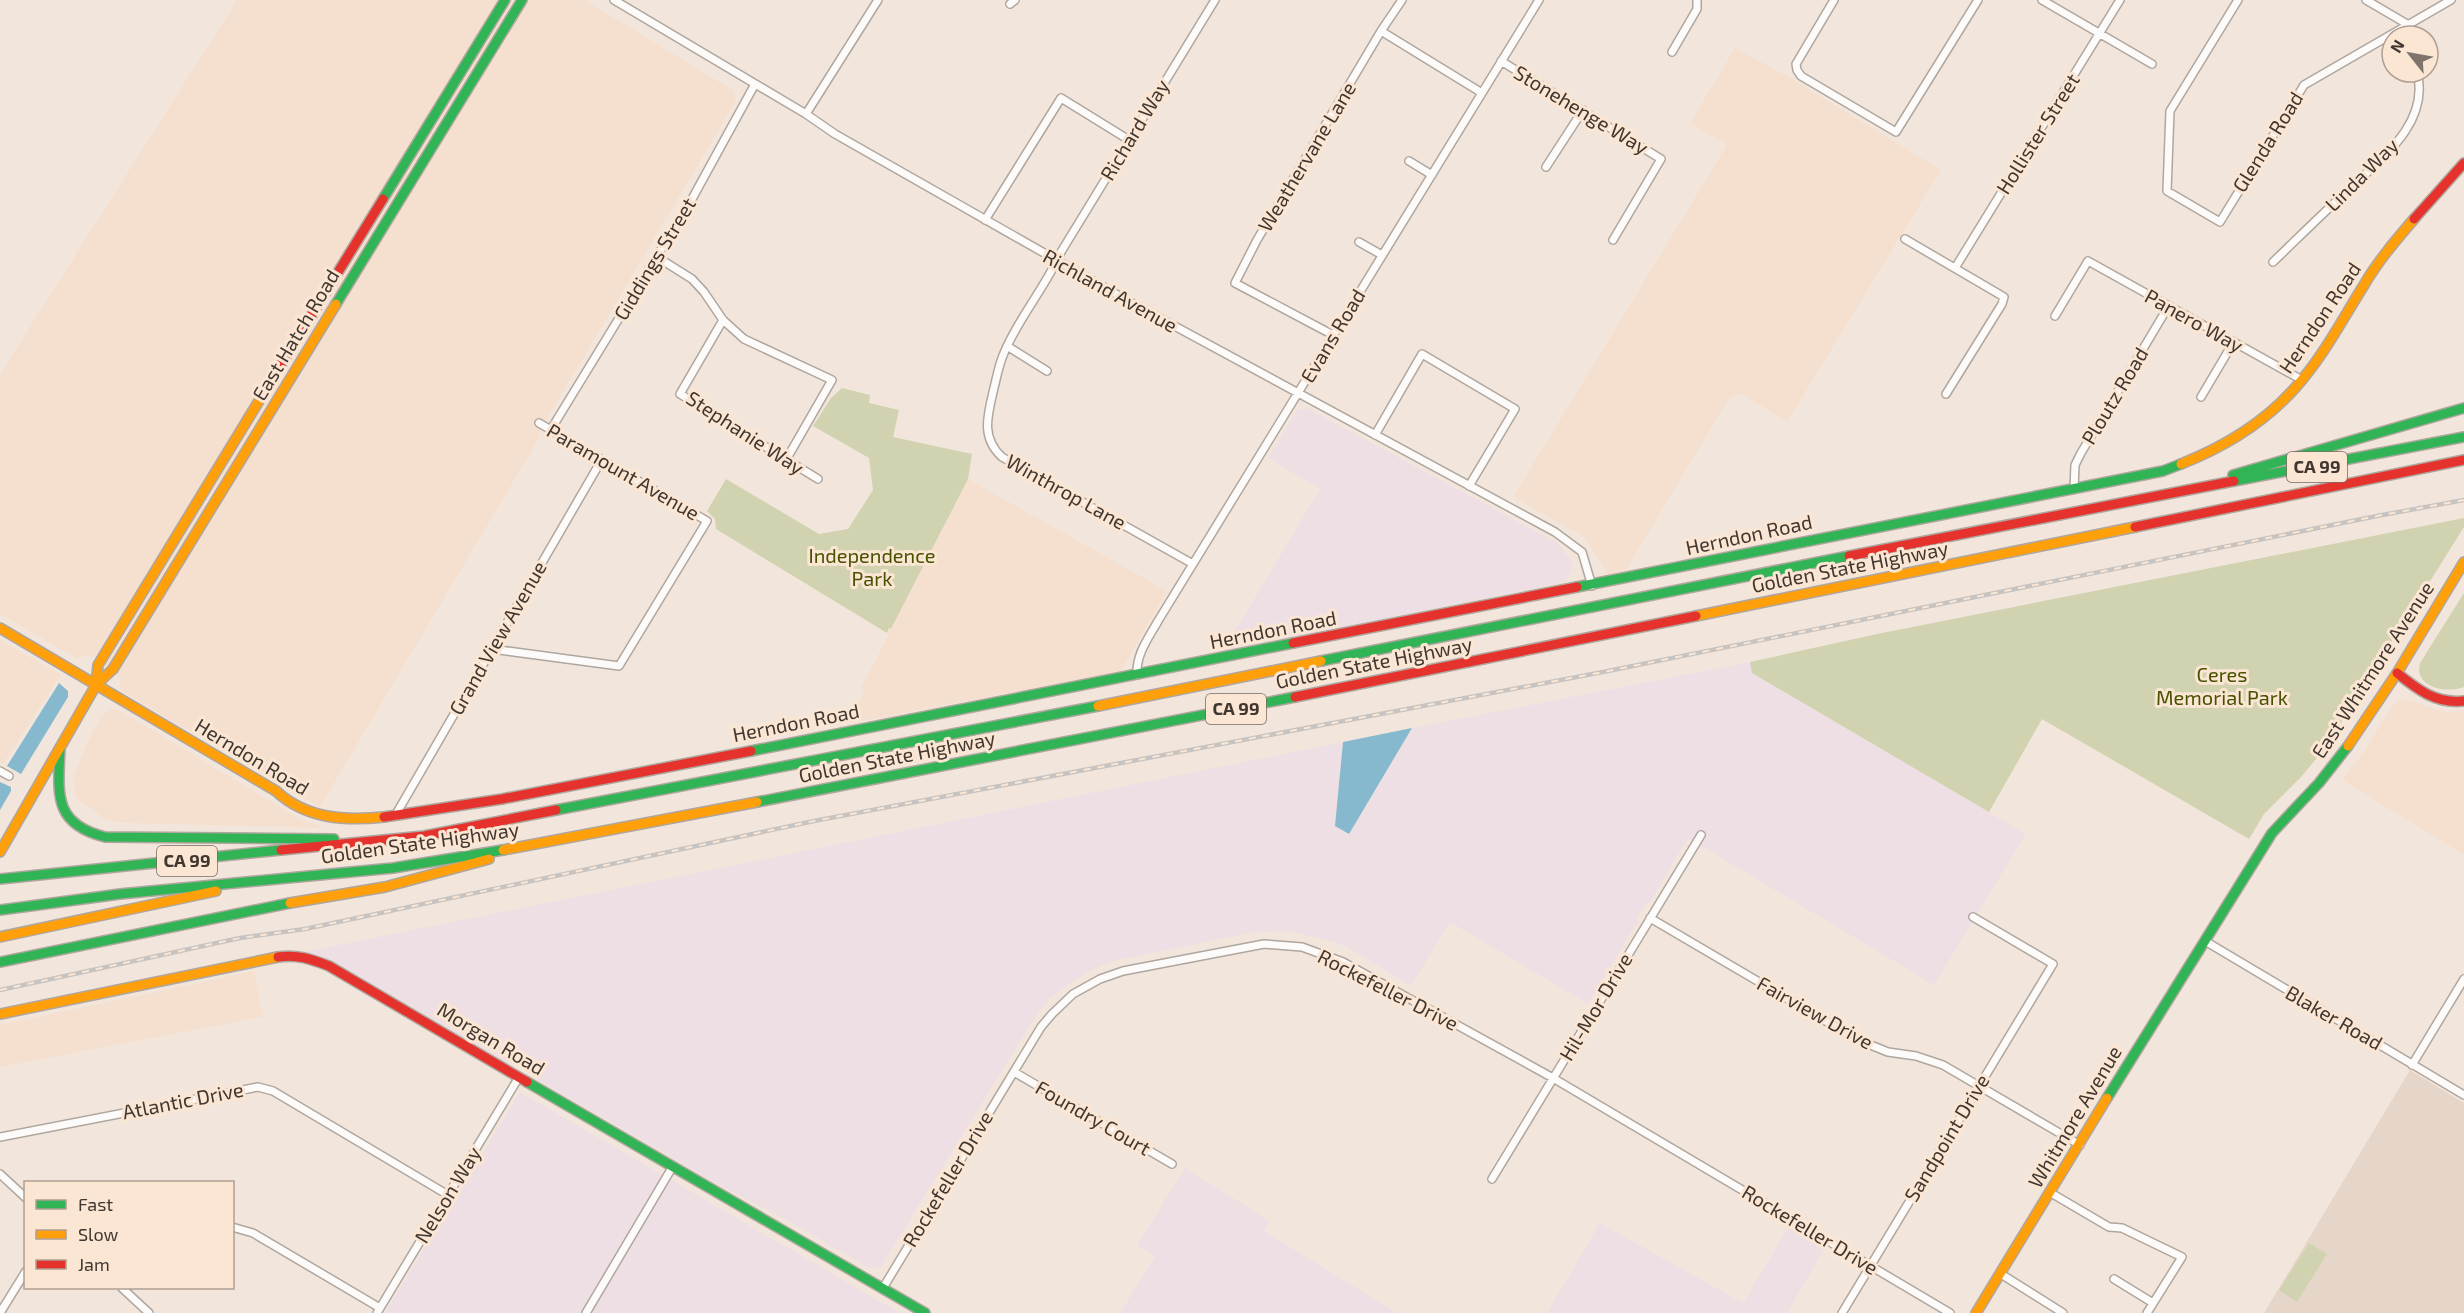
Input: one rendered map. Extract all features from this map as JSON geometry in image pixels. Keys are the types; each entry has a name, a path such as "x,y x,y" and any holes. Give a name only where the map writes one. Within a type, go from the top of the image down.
{"main road":[{"name":"East Hatch Road","path":"96,685 98,665 505,0"},
{"name":"East Hatch Road","path":"0,852 96,685 113,669 522,0"},
{"name":"Herndon Road","path":"0,628 276,791 283,798 319,815 345,819 395,816 601,780 1592,586 2163,471 2214,452 2265,418 2302,380 2373,271 2464,163"},
{"path":"2169,494 2464,408"},
{"name":"Golden State Highway","path":"1,879 424,836 1973,531 2464,437"},
{"name":"Golden State Highway","path":"0,910 120,894 393,868 547,843 1162,724 2464,460"},
{"name":"East Whitmore Avenue","path":"2205,941 2272,833 2335,765 2397,673 2464,562"},
{"path":"2397,673 2431,699 2454,703 2464,701"},
{"path":"60,748 58,792 60,803 72,823 83,832 94,835 309,838 371,842"},
{"path":"0,962 262,908 385,888 547,843"},
{"path":"0,937 155,903 291,877"},
{"name":"Whitmore Avenue","path":"1976,1313 2205,941"},
{"name":"Morgan Road","path":"0,1014 263,960 292,956 306,957 328,966 925,1313"}],"street":[{"name":"Richland Avenue","path":"614,0 806,114 835,134 1057,262 1555,532 1578,548 1585,558 1592,586"},
{"path":"806,114 878,0"},
{"name":"Richard Way","path":"1057,262 1215,0"},
{"name":"Weathervane Lane","path":"1333,335 1235,283 1257,240 1381,31 1402,0"},
{"name":"Evans Road","path":"1137,675 1142,649 1539,0"},
{"path":"1672,52 1696,9 1697,0"},
{"path":"1834,0 1796,64 1797,70 1801,76 1896,132 1978,0"},
{"path":"2042,0 2152,64"},
{"name":"Hollister Street","path":"1955,268 2120,0"},
{"name":"Glenda Road","path":"2238,0 2170,111 2167,191 2220,222 2304,85 2380,43"},
{"path":"2366,0 2407,24"},
{"name":"Glenda Road","path":"2407,24 2451,0"},
{"path":"1381,31 1482,93"},
{"name":"Stonehenge Way","path":"1501,61 1661,159 1613,240"},
{"name":"Giddings Street","path":"550,431 692,199 755,84"},
{"name":"Linda Way","path":"2273,262 2391,151 2416,112 2420,91 2419,84"},
{"path":"986,220 1061,98 1129,140"},
{"path":"1546,167 1583,110"},
{"path":"1409,162 1432,175"},
{"path":"1905,239 2004,297 2002,304 1946,394"},
{"path":"1359,242 1382,255"},
{"path":"657,257 692,279 734,331 757,347 832,380 786,460"},
{"name":"Panero Way","path":"2055,316 2088,261 2233,344 2302,380"},
{"name":"Winthrop Lane","path":"1057,262 1007,346 999,368 987,417 989,438 994,450 1002,457 1193,564"},
{"name":"Ploutz Road","path":"2074,489 2075,465 2081,453 2168,307"},
{"name":"Stephanie Way","path":"723,320 680,394 818,479"},
{"path":"2201,397 2233,344"},
{"path":"1007,346 1047,371"},
{"path":"1375,435 1422,354 1515,409 1469,486"},
{"name":"Paramount Avenue","path":"492,649 619,666 707,521 539,423"},
{"name":"Grand View Avenue","path":"395,816 601,461"},
{"path":"0,771 9,776"},
{"name":"Hil-Mor Drive","path":"1492,1179 1701,835"},
{"name":"Sandpoint Drive","path":"1842,1313 2054,964 1973,917"},
{"name":"Fairview Drive","path":"1650,918 1858,1040 1888,1052 1936,1063 2080,1145"},
{"name":"Blaker Road","path":"2205,941 2464,1095"},
{"name":"Rockefeller Drive","path":"883,1288 1014,1071 1052,1014 1073,994 1100,979 1123,971 1248,946 1278,945 1315,950 1343,962 1553,1078 1950,1313"},
{"path":"2412,1065 2464,979"},
{"name":"Foundry Court","path":"1014,1071 1172,1164"},
{"name":"Nelson Way","path":"379,1310 519,1077"},
{"name":"Atlantic Drive","path":"0,1137 258,1087 273,1091 448,1195"},
{"path":"586,1313 673,1166"},
{"path":"0,1174 24,1196"},
{"path":"2051,1193 2109,1227 2122,1228 2181,1257 2147,1313"},
{"path":"234,1228 253,1233 379,1310"},
{"path":"0,1313 24,1274"},
{"path":"2001,1274 2063,1313"},
{"path":"2115,1279 2153,1303"},
{"path":"124,1289 149,1313"}],"shaded area":[{"path":"237,0 585,0 734,91 736,101 320,807 123,692 119,686 120,678 93,655 76,658 0,614 0,374"},
{"path":"1735,48 1787,76 1941,170 1787,422 1742,394 1730,397 1626,570 1608,574 1584,537 1513,497 1727,145 1690,123"},
{"path":"1307,408 1559,544 1571,560 1572,568 1566,582 1223,651 1320,489 1268,458 1297,410"},
{"path":"968,479 1167,591 1121,671 847,724 864,691 861,688 889,634 887,633 892,628"},
{"path":"0,640 61,675 3,764 0,762"},
{"path":"1750,662 1752,673 2026,834 1934,985 1688,838 1650,902 1637,917 1638,921 1588,1004 1450,922 1411,986 1349,948 1335,942 1289,931 1249,933 1113,961 1093,969 1069,984 1050,998 1037,1014 882,1265 876,1269 869,1268 778,1215 726,1189 533,1077 531,1072 518,1064 513,1066 336,963 304,952 1343,742 1335,826 1349,834 1412,728"},
{"path":"2403,699 2446,712 2464,711 2464,855 2342,780 2365,750 2393,704"},
{"path":"111,708 117,709 300,819 326,828 123,823 104,819 76,797 73,778 86,745 102,715"},
{"path":"254,971 263,1017 0,1067 0,1025"},
{"path":"2410,1070 2464,1103 2464,1313 2264,1313"},
{"path":"520,1092 900,1313 385,1313"},
{"path":"1185,1168 1270,1221 1264,1231 1397,1313 1120,1313 1155,1256 1137,1245"},
{"path":"1600,1223 1743,1303 1788,1228 1825,1248 1787,1313 1547,1313"}],"green space":[{"name":"Independence Park","path":"842,388 870,395 869,403 899,410 893,437 972,454 968,479 887,633 716,529 715,519 707,511 726,479 819,534 848,529 873,490 869,458 813,426 831,398"},
{"name":"Ceres Memorial Park","path":"2464,518 2464,527 2326,747 2301,777 2264,814 2249,839 2042,719 1989,812 1752,673 1750,662 1882,633"},
{"path":"2464,593 2464,687 2449,690 2433,687 2422,678 2419,671 2420,663"},
{"path":"2309,1243 2327,1254 2297,1302 2279,1290"}],"water":[{"path":"59,683 68,691 68,697 21,774 7,766"},
{"path":"1412,728 1349,834 1335,826 1343,742"},
{"path":"0,782 11,787 11,791 0,810"}],"railway":[{"path":"0,990 240,938 305,929 814,821 1603,672 2464,500"}],"traffic: fast":[{"path":"383,199 505,0"},
{"path":"336,304 522,0"},
{"path":"2233,475 2464,408"},
{"path":"2234,481 2464,437"},
{"path":"1577,587 2163,471 2181,464"},
{"path":"1321,661 1849,556"},
{"path":"751,751 1293,643"},
{"path":"757,802 1295,697"},
{"path":"556,810 1098,706"},
{"path":"2107,1098 2272,833 2319,783 2348,746"},
{"path":"60,748 60,793 67,815 88,831 105,837 334,839"},
{"path":"0,879 281,850"},
{"path":"0,910 120,894 393,868 503,850"},
{"path":"0,962 290,903"},
{"path":"527,1082 925,1313"}],"traffic: slow":[{"path":"2181,464 2228,442 2257,423 2283,401 2323,351 2375,268 2414,219"},
{"path":"96,685 113,669 336,304"},
{"path":"96,685 98,665 276,373"},
{"path":"1696,616 2135,527"},
{"path":"2348,746 2397,673 2464,562"},
{"path":"0,628 300,807 313,813 341,818 384,817"},
{"path":"1098,706 1321,661"},
{"path":"0,852 96,685"},
{"path":"503,850 757,802"},
{"path":"290,903 385,887 489,859"},
{"path":"0,937 216,891"},
{"path":"0,1014 278,957"},
{"path":"1976,1313 2107,1098"}],"traffic: jam":[{"path":"2414,219 2464,163"},
{"path":"276,373 383,199"},
{"path":"2135,527 2464,460"},
{"path":"1849,556 2234,481"},
{"path":"1293,643 1577,587"},
{"path":"1295,697 1696,616"},
{"path":"2397,673 2428,695 2445,700 2464,701"},
{"path":"384,817 502,799 751,751"},
{"path":"281,850 424,836 556,810"},
{"path":"278,957 304,958 329,966 527,1082"}]}
